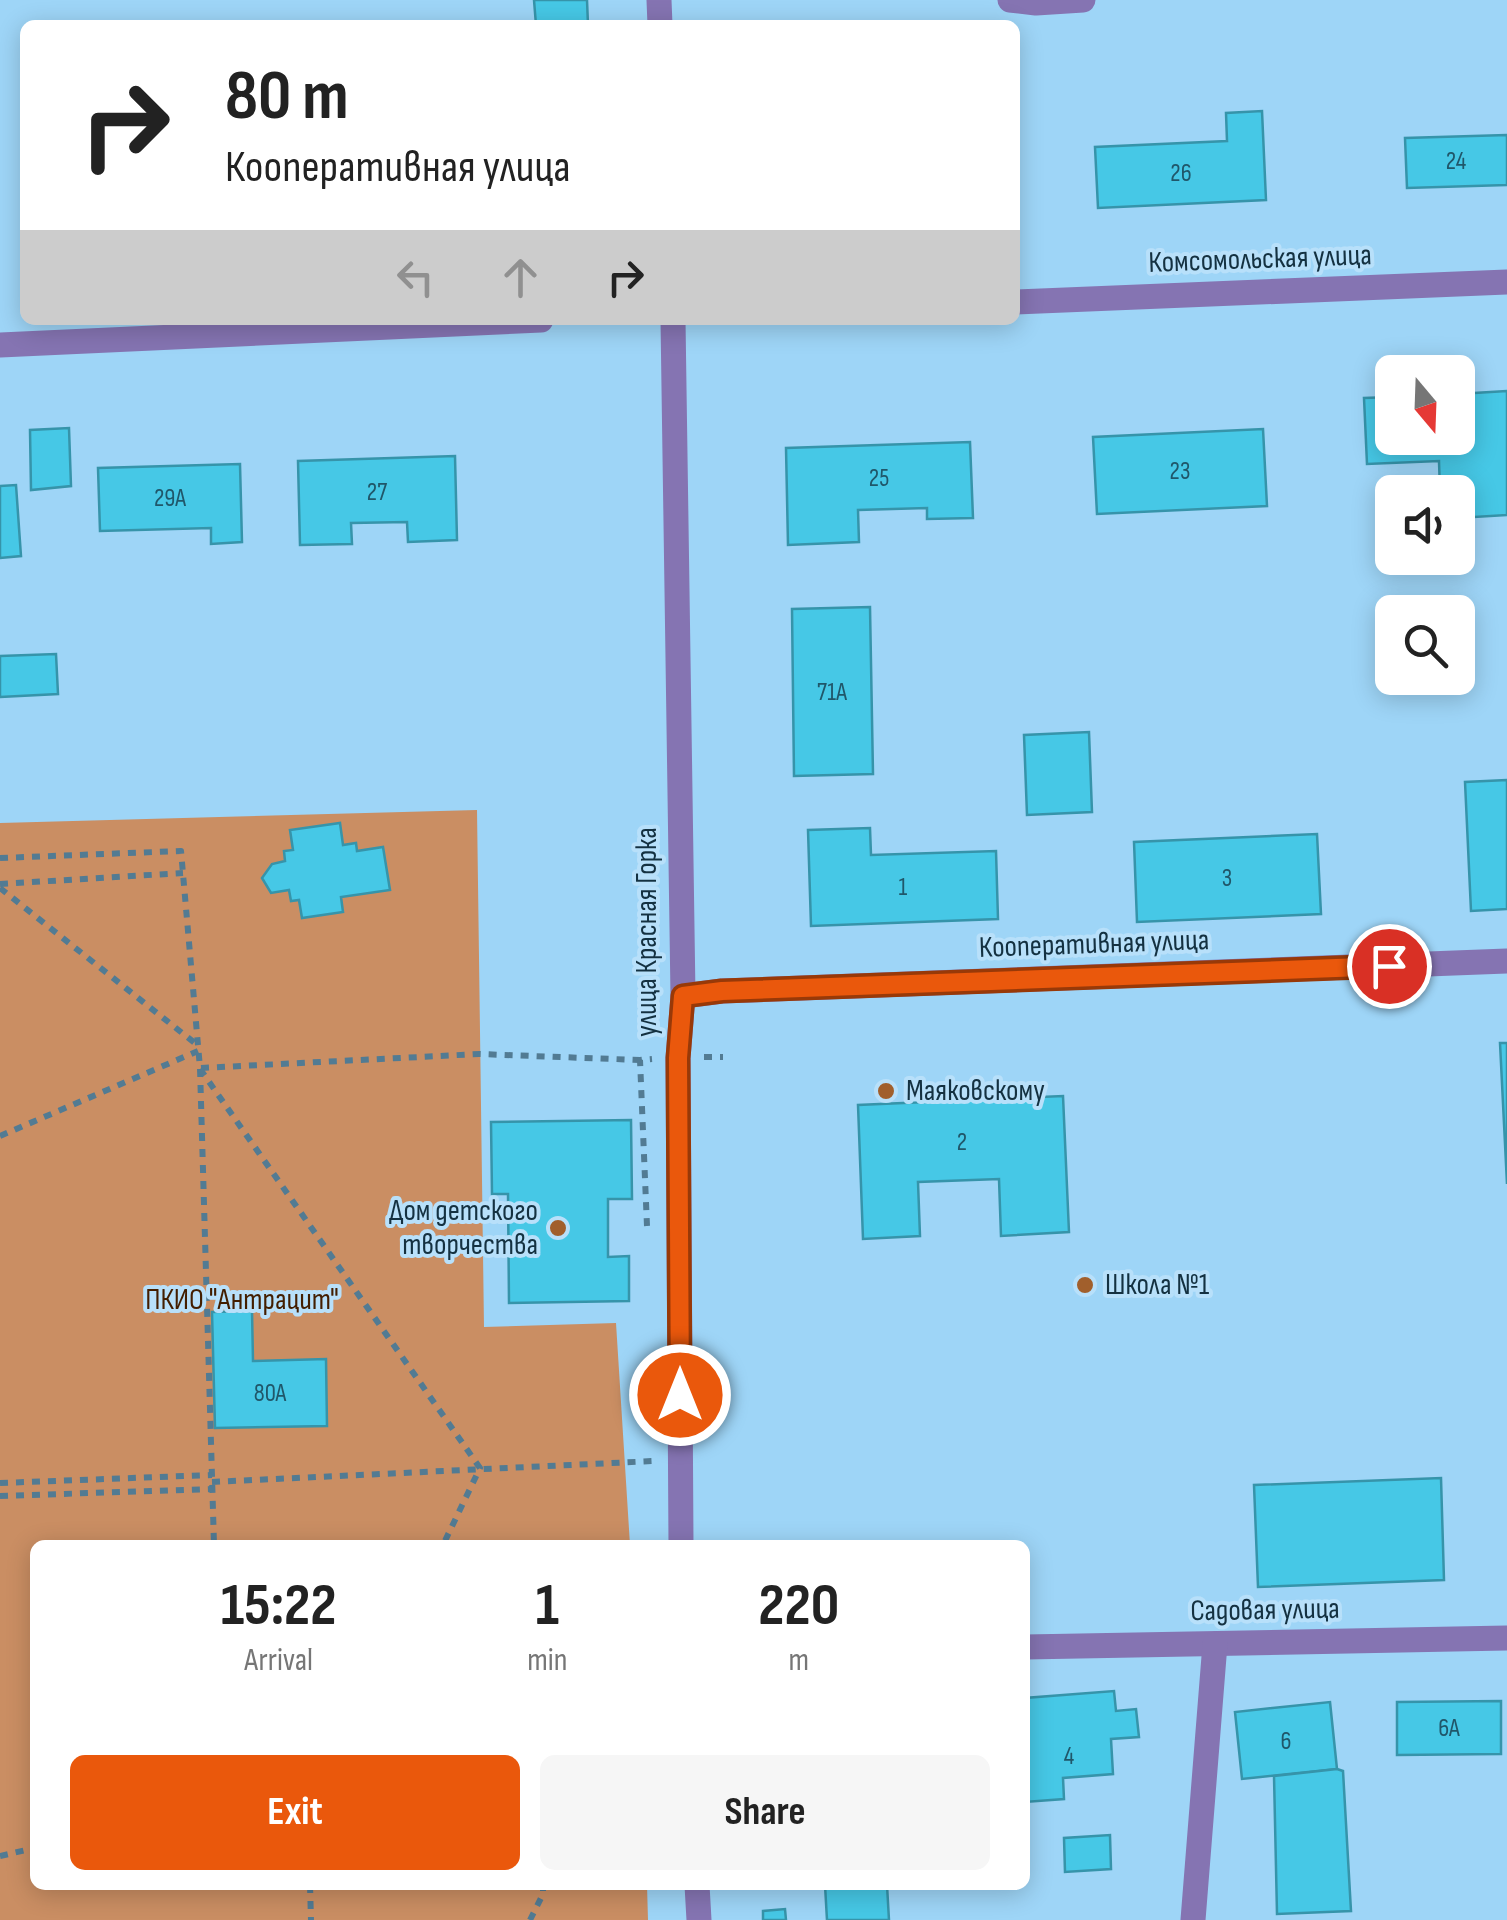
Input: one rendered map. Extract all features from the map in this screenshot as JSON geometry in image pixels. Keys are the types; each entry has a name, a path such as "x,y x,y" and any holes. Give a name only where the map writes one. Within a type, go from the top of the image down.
{"street":[{"path":"1027,1 1083,0"},
{"name":"Комсомольская улица","path":"1020,302 1507,282"},
{"path":"0,345 432,325"},
{"name":"улица Красная Горка","path":"673,325 683,996 678,1058 682,1540"},
{"name":"Кооперативная улица","path":"683,996 722,991 1507,961"},
{"name":"Садовая улица","path":"1030,1647 1507,1638"},
{"path":"1193,1920 1215,1644"},
{"path":"697,1890 699,1920"}],"path":[{"path":"0,858 181,851 200,1068 214,1540"},
{"path":"0,886 184,873"},
{"path":"0,886 198,1048"},
{"path":"0,1136 198,1048"},
{"path":"200,1068 479,1054 640,1060 723,1057"},
{"path":"640,1060 647,1232"},
{"path":"200,1068 480,1468"},
{"path":"0,1496 656,1460"},
{"path":"444,1540 480,1468"},
{"path":"0,1483 212,1482"},
{"path":"0,1856 30,1849"},
{"path":"310,1890 312,1920"},
{"path":"530,1920 543,1890"}],"green space":[{"name":"ПКИО \"Антрацит\"","path":"477,810 484,1327 616,1323 630,1540 30,1540 30,1890 647,1890 648,1920 0,1920 0,823"}],"building":[{"path":"534,0 587,0 588,20 536,20"},
{"path":"1262,111 1266,200 1098,208 1095,147 1227,141 1226,113"},
{"path":"1507,135 1507,185 1407,188 1405,138"},
{"path":"1507,391 1507,515 1475,517 1475,475 1439,475 1439,461 1367,464 1364,398 1375,398 1375,455 1475,455 1475,393"},
{"path":"69,428 71,486 31,490 30,430"},
{"path":"1263,429 1267,506 1097,514 1093,437"},
{"path":"970,442 973,518 927,519 927,508 858,510 859,542 788,545 786,448"},
{"path":"455,456 457,540 408,542 407,522 351,523 352,544 300,545 298,461"},
{"path":"240,464 242,542 211,544 211,528 100,531 98,468"},
{"path":"16,485 21,556 0,558 0,486"},
{"path":"870,607 873,774 794,776 792,609"},
{"path":"56,654 58,694 0,697 0,656"},
{"path":"1089,732 1092,812 1027,815 1024,735"},
{"path":"1507,780 1507,909 1471,911 1465,782"},
{"path":"340,823 343,845 356,843 357,851 383,847 390,890 341,897 343,912 302,918 299,900 291,901 289,890 271,893 262,878 272,864 285,861 284,851 293,850 290,830"},
{"path":"870,828 871,855 996,851 998,919 811,926 808,830"},
{"path":"1317,834 1321,914 1137,922 1134,842"},
{"path":"1500,1043 1507,1043 1507,1184"},
{"path":"1063,1096 1069,1232 1001,1236 999,1179 918,1182 920,1236 863,1239 858,1105"},
{"name":"Дом детского творчества","path":"631,1120 632,1199 608,1199 608,1257 629,1256 629,1301 509,1303 508,1194 492,1194 491,1122"},
{"path":"252,1311 253,1361 326,1359 327,1426 215,1428 212,1312"},
{"path":"1441,1478 1444,1580 1258,1587 1254,1485"},
{"path":"1114,1691 1116,1711 1136,1709 1139,1737 1111,1739 1113,1774 1063,1778 1064,1799 1030,1802 1030,1698"},
{"path":"1501,1701 1501,1754 1397,1755 1397,1702"},
{"path":"1330,1702 1337,1769 1242,1779 1235,1712"},
{"path":"1343,1771 1351,1911 1277,1914 1274,1776"},
{"path":"1110,1835 1111,1869 1065,1872 1064,1838"},
{"path":"825,1890 887,1890 889,1920 827,1920"},
{"path":"785,1909 786,1920 763,1920 763,1911"}],"place":[{"name":"Маяковскому","path":"886,1091"},
{"name":"Дом детского творчества","path":"558,1228"},
{"name":"Школа №1","path":"1085,1285"}],"route":[{"path":"680,1395 678,1058 683,996 722,991 1389,966"}]}
